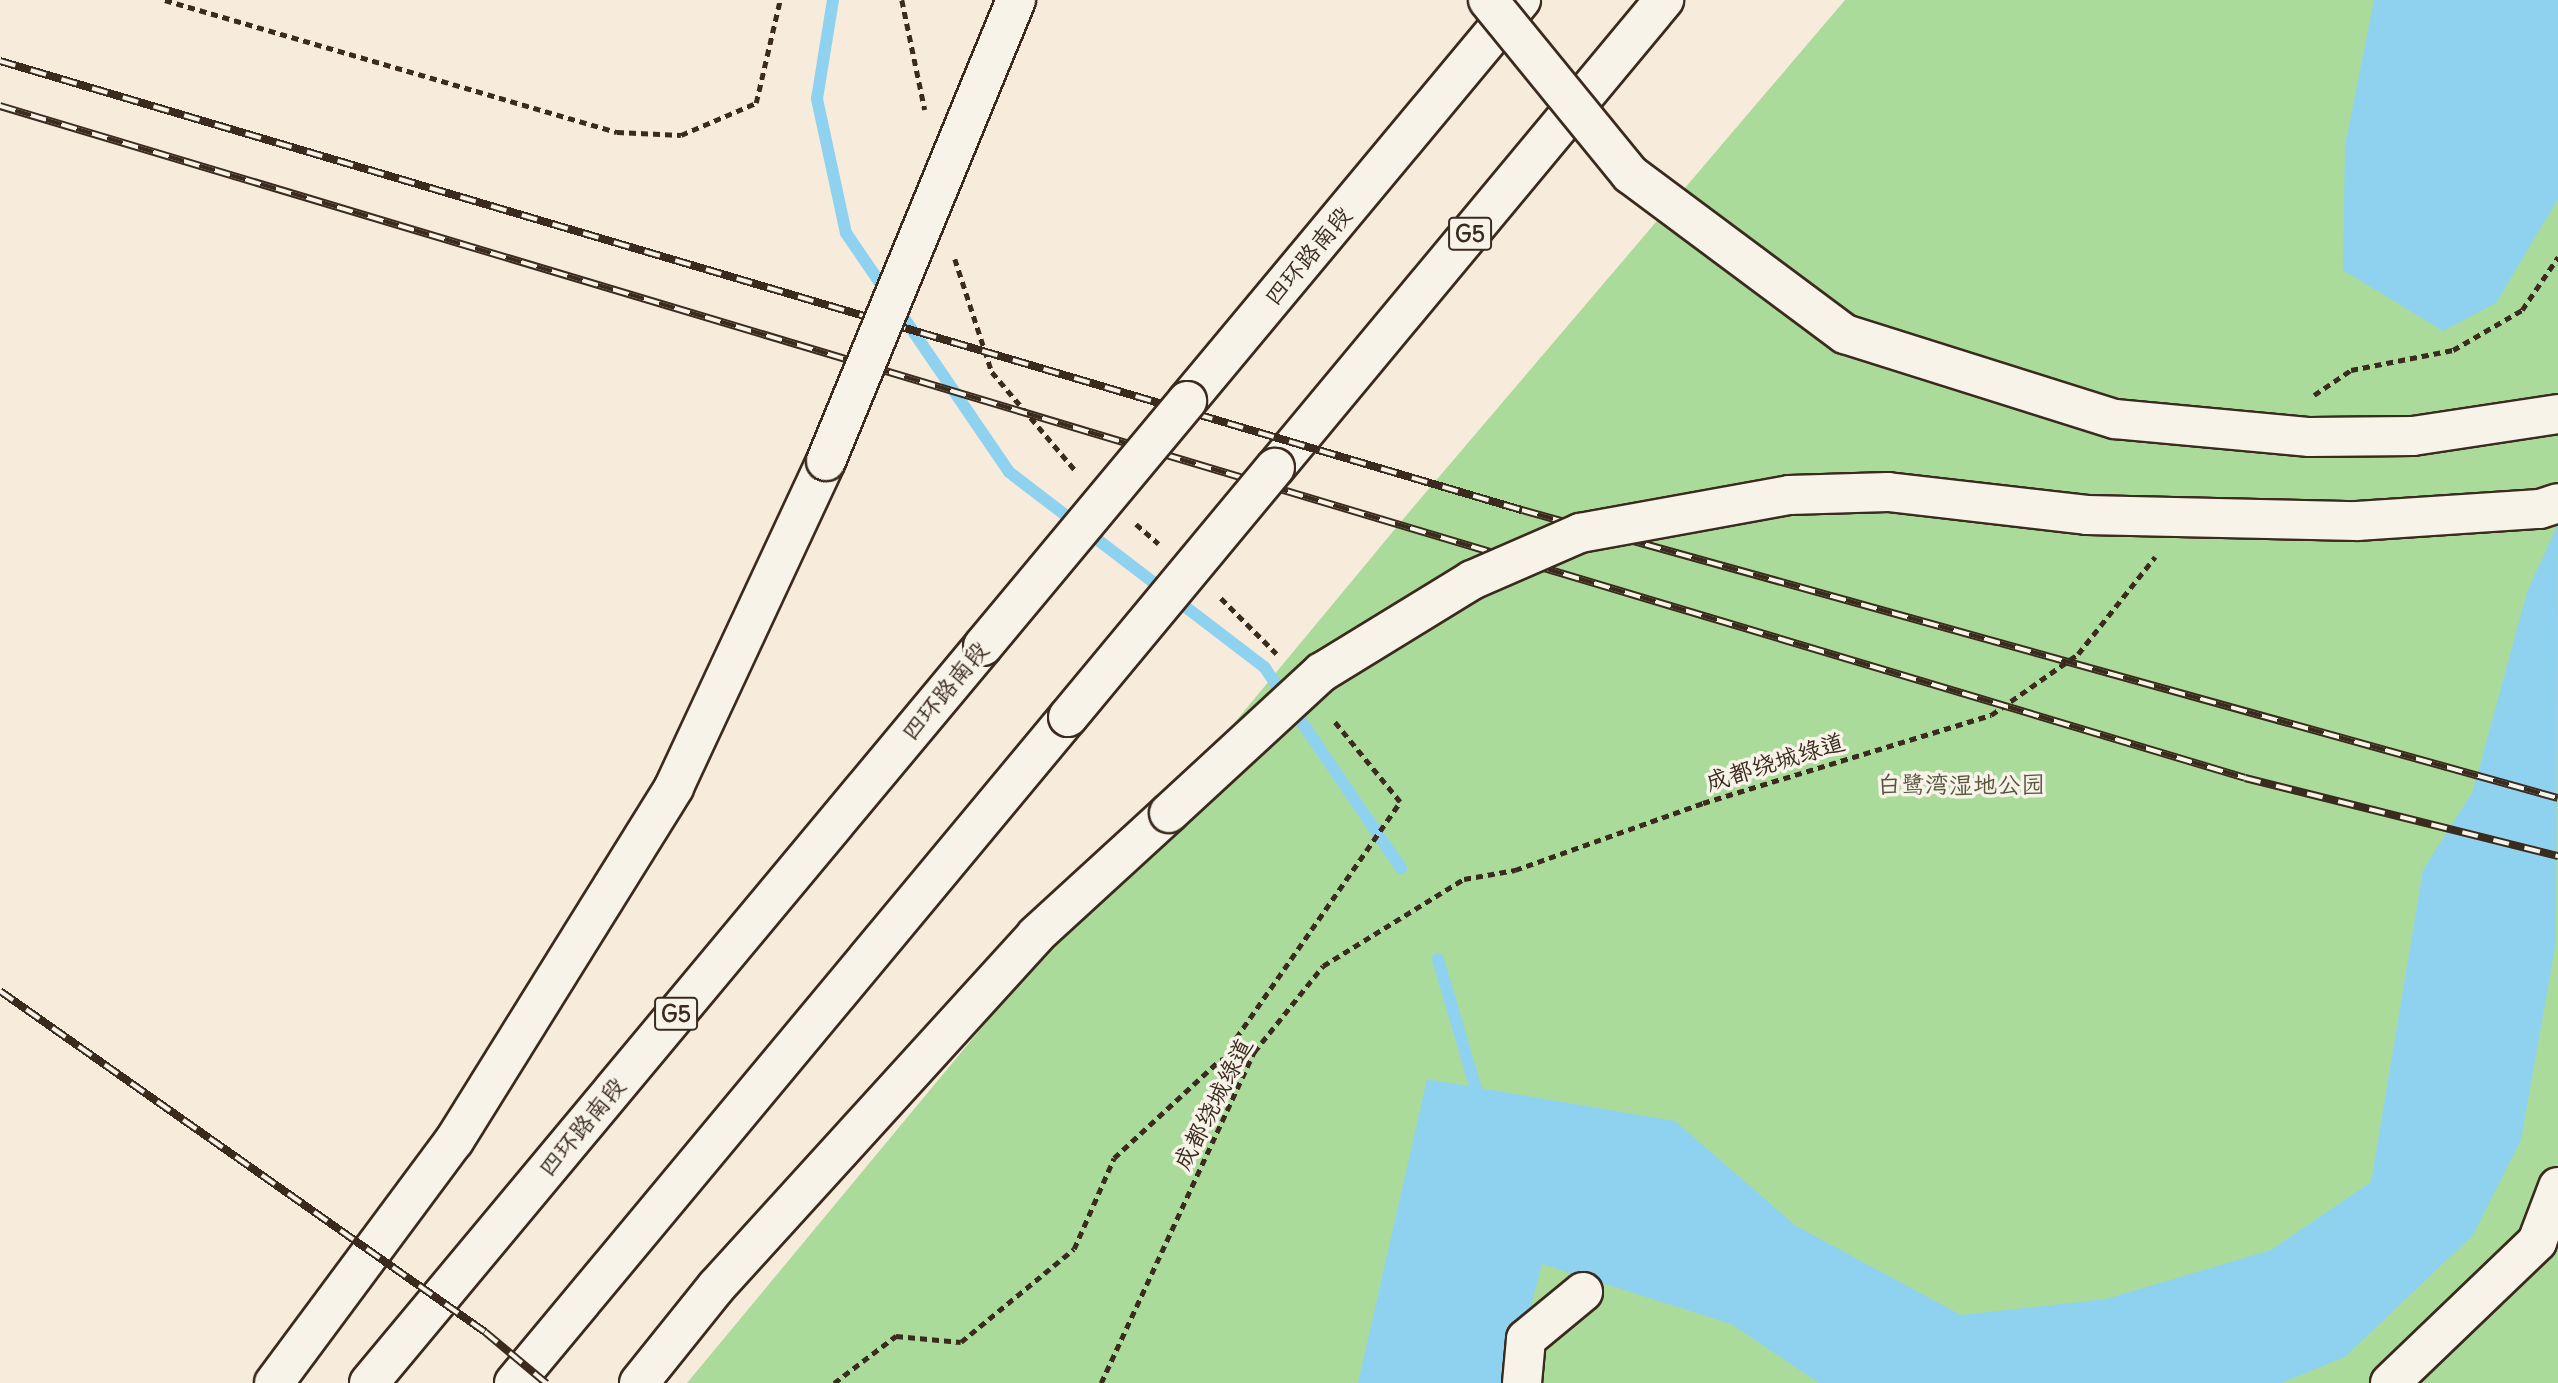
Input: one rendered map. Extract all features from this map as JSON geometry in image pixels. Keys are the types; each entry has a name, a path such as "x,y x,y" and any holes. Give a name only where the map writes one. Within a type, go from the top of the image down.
{"main road":[{"path":"274,1383 454,1141 674,788 826,461 1016,0"},
{"name":"G5","path":"514,1383 1664,0"},
{"path":"1505,7 1630,174 1845,334 2115,419 2310,437 2400,436 2558,414"},
{"name":"四环路南段","path":"369,1383 1187,401 1505,7"},
{"path":"639,1383 716,1287 1036,935 1322,672 1472,580 1580,533 1789,495 1888,492 2087,515 2357,521 2540,509 2558,503"},
{"path":"2390,1383 2537,1242 2558,1187"},
{"path":"1522,1383 1525,1339 1583,1292"}],"path":[{"path":"165,0 617,132 681,135 756,103 780,0"},
{"path":"902,0 927,122"},
{"path":"952,243 992,372 1056,454 1087,481"},
{"path":"2305,401 2351,370 2453,350 2522,310 2558,257"},
{"path":"1127,516 1167,551"},
{"name":"成都绕城绿道","path":"1101,1383 1254,1052 1323,966 1464,879 1515,870 1703,803 1991,715 2078,654 2163,547"},
{"path":"1218,596 1285,663"},
{"path":"1254,1052 1236,1038 1401,802 1329,716"},
{"path":"834,1383 896,1336 961,1342 1074,1249 1114,1158 1220,1059 1254,1052"}],"green space":[{"name":"白鹭湾湿地公园","path":"1845,0 2558,0 2558,1383 687,1383 1410,511"}],"water":[{"path":"2374,0 2558,0 2558,199 2496,303 2443,331 2343,270 2345,146"},
{"path":"2558,524 2556,942 2521,1140 2473,1235 2345,1357 2281,1383 1819,1383 1731,1324 1542,1264 1511,1383 1358,1383 1427,1079 1675,1121 1796,1226 1961,1315 2106,1299 2271,1250 2371,1182 2423,870 2473,791 2527,592"}],"waterway":[{"path":"833,0 817,99 846,233 1009,472 1265,668 1401,868"},
{"path":"1438,959 1480,1103"}],"railway":[{"path":"0,61 1522,510 2558,798"},
{"path":"0,106 2245,778 2558,856"},
{"path":"0,991 485,1332 546,1383"}]}
